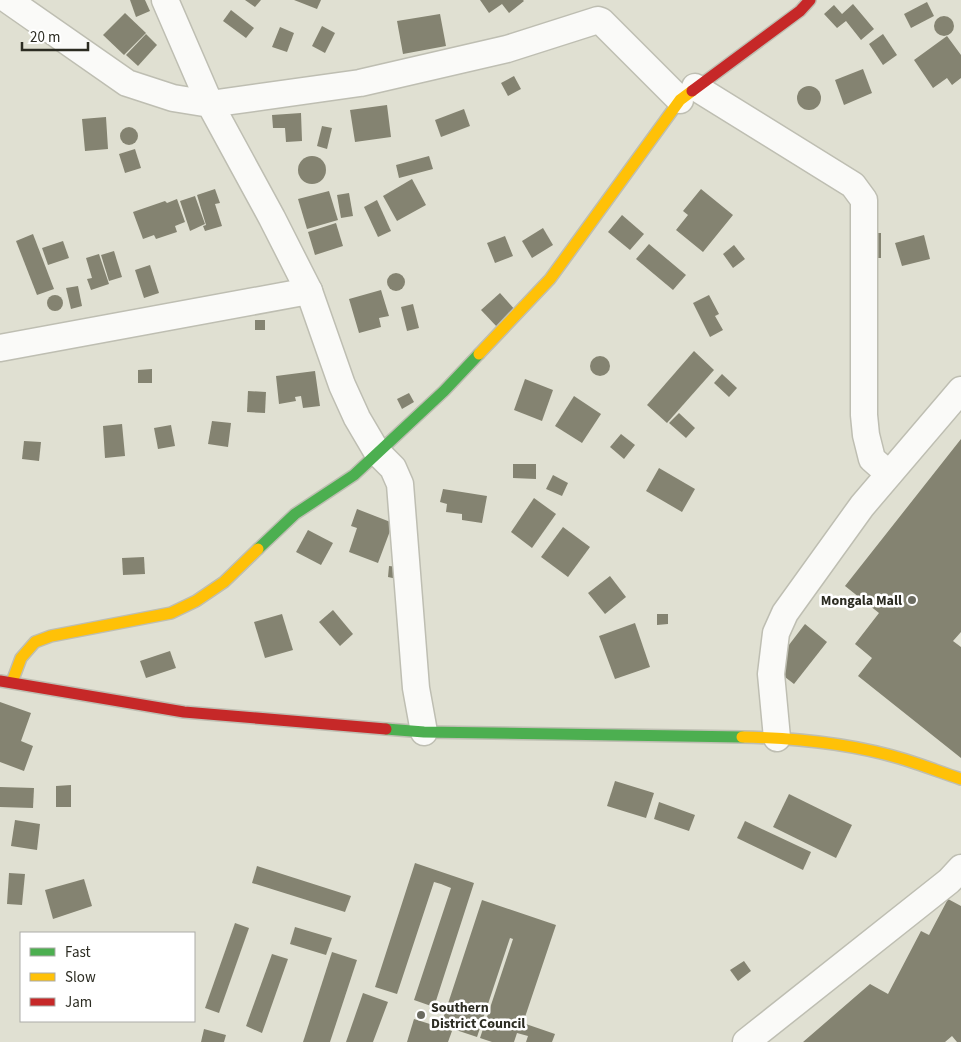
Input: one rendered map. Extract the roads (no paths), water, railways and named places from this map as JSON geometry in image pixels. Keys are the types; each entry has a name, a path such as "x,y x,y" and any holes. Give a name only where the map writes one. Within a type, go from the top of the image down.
{"street":[{"path":"8,0 126,83 173,98 210,104 360,83 507,49 598,20 601,21 630,49 687,94 852,185 859,191 864,200 864,415 866,435 872,459 889,474"},
{"path":"165,0 210,104 272,218 308,291 342,385 357,418 377,452 393,468 400,484 416,688 424,732"},
{"path":"810,0 800,11 687,94 550,279 444,391 377,452 354,476 295,514 224,582 196,601 171,613 51,636 35,642 21,658 6,682 184,712 424,732 777,738 873,752 905,760 961,779"},
{"path":"0,348 308,291"},
{"path":"777,738 771,674 776,633 784,613 862,506 961,390"},
{"path":"746,1042 949,881 961,868"}],"place":[{"name":"Mongala Mall","path":"912,600"},
{"name":"Southern District Council","path":"421,1015"}]}
